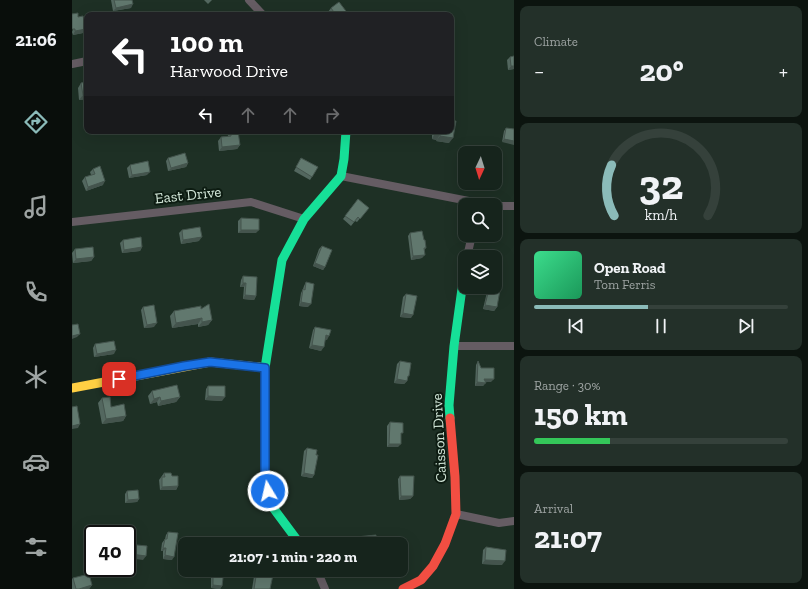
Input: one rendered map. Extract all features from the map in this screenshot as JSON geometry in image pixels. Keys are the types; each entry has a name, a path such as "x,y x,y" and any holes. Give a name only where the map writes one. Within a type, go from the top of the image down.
{"street":[{"path":"249,0 260,12"},
{"path":"72,64 84,62"},
{"path":"295,537 270,505 265,477 265,368 282,260 304,219 341,176 346,134"},
{"path":"341,176 458,200"},
{"name":"East Drive","path":"72,222 251,202 304,219"},
{"path":"502,206 514,206"},
{"name":"Caisson Drive","path":"403,589 421,580 433,566 445,544 456,514 455,477 449,405 454,346 461,294"},
{"path":"454,346 514,346"},
{"path":"72,388 210,362 265,368"},
{"path":"456,514 499,523 514,521"},
{"path":"320,577 325,589"}],"building":[{"path":"114,0 132,0 133,4 116,8"},
{"path":"339,2 347,12 334,12 331,8"},
{"path":"78,13 78,17 83,16 84,29 75,31 75,29 72,29 72,14"},
{"path":"514,56 514,66 511,66 510,57"},
{"path":"84,82 83,95 81,83"},
{"path":"454,121 456,121 454,132"},
{"path":"506,128 514,129 514,141 504,139"},
{"path":"231,134 238,134 240,145 222,147 221,137 231,136"},
{"path":"440,134 454,134 453,138 440,136"},
{"path":"185,153 188,163 171,168 168,158"},
{"path":"301,158 318,167 312,177 296,167"},
{"path":"148,161 150,172 132,175 130,165"},
{"path":"100,166 105,181 88,187 85,177 95,174 93,169"},
{"path":"358,199 369,208 360,219 358,217 354,222 345,216"},
{"path":"241,218 259,219 259,230 241,230"},
{"path":"200,227 202,237 183,240 182,230"},
{"path":"422,231 426,248 424,248 425,255 413,256 410,233"},
{"path":"141,237 142,247 124,250 123,240"},
{"path":"322,246 332,250 325,267 315,263"},
{"path":"93,247 94,257 76,259 75,249"},
{"path":"243,276 257,277 256,296 245,295 246,283 243,283"},
{"path":"306,282 314,284 311,304 301,302 303,289 305,290"},
{"path":"406,294 417,296 413,315 403,313"},
{"path":"488,294 499,294 497,307 485,305"},
{"path":"209,304 212,320 202,322 202,318 176,323 174,311 201,306 201,309"},
{"path":"154,305 157,323 147,325 143,307"},
{"path":"78,324 80,334 72,336 72,325"},
{"path":"315,327 331,330 329,336 326,335 324,347 312,345"},
{"path":"114,341 116,350 97,354 95,344"},
{"path":"400,361 411,363 407,381 397,379"},
{"path":"478,361 481,368 494,368 494,379 484,379 486,383 477,382"},
{"path":"177,385 180,397 161,401 160,397 154,399 152,391"},
{"path":"208,386 225,386 225,397 208,396"},
{"path":"110,397 111,407 124,404 126,416 106,419 102,398"},
{"path":"77,406 80,424 72,426 72,407"},
{"path":"390,422 403,423 401,444 389,444"},
{"path":"307,448 317,450 316,455 318,455 314,475 304,473"},
{"path":"164,473 171,473 172,476 178,476 178,486 162,487 162,477 165,477"},
{"path":"400,476 414,476 413,496 401,496"},
{"path":"138,490 139,499 128,500 127,491"},
{"path":"168,532 178,533 174,557 165,555 166,548 163,548"},
{"path":"376,535 376,537 356,537"},
{"path":"136,545 147,546 146,556 136,555"},
{"path":"486,547 506,550 505,561 485,560"},
{"path":"84,575 84,577 90,577 92,585 76,589 73,578"},
{"path":"213,577 223,577 222,586 213,585"},
{"path":"256,577 273,577 270,589 254,589"}],"traffic: fast":[{"path":"265,368 282,260 304,219 341,176 346,134"},
{"path":"450,418 449,405 454,346 461,294"},
{"path":"259,367 265,368 265,477 271,505 295,537"}],"traffic: slow":[{"path":"72,388 210,362 259,367"}],"traffic: jam":[{"path":"403,589 421,580 433,566 445,544 456,514 455,477 450,418"}],"route":[{"path":"119,379 210,362 265,368 265,477 268,491"}]}
